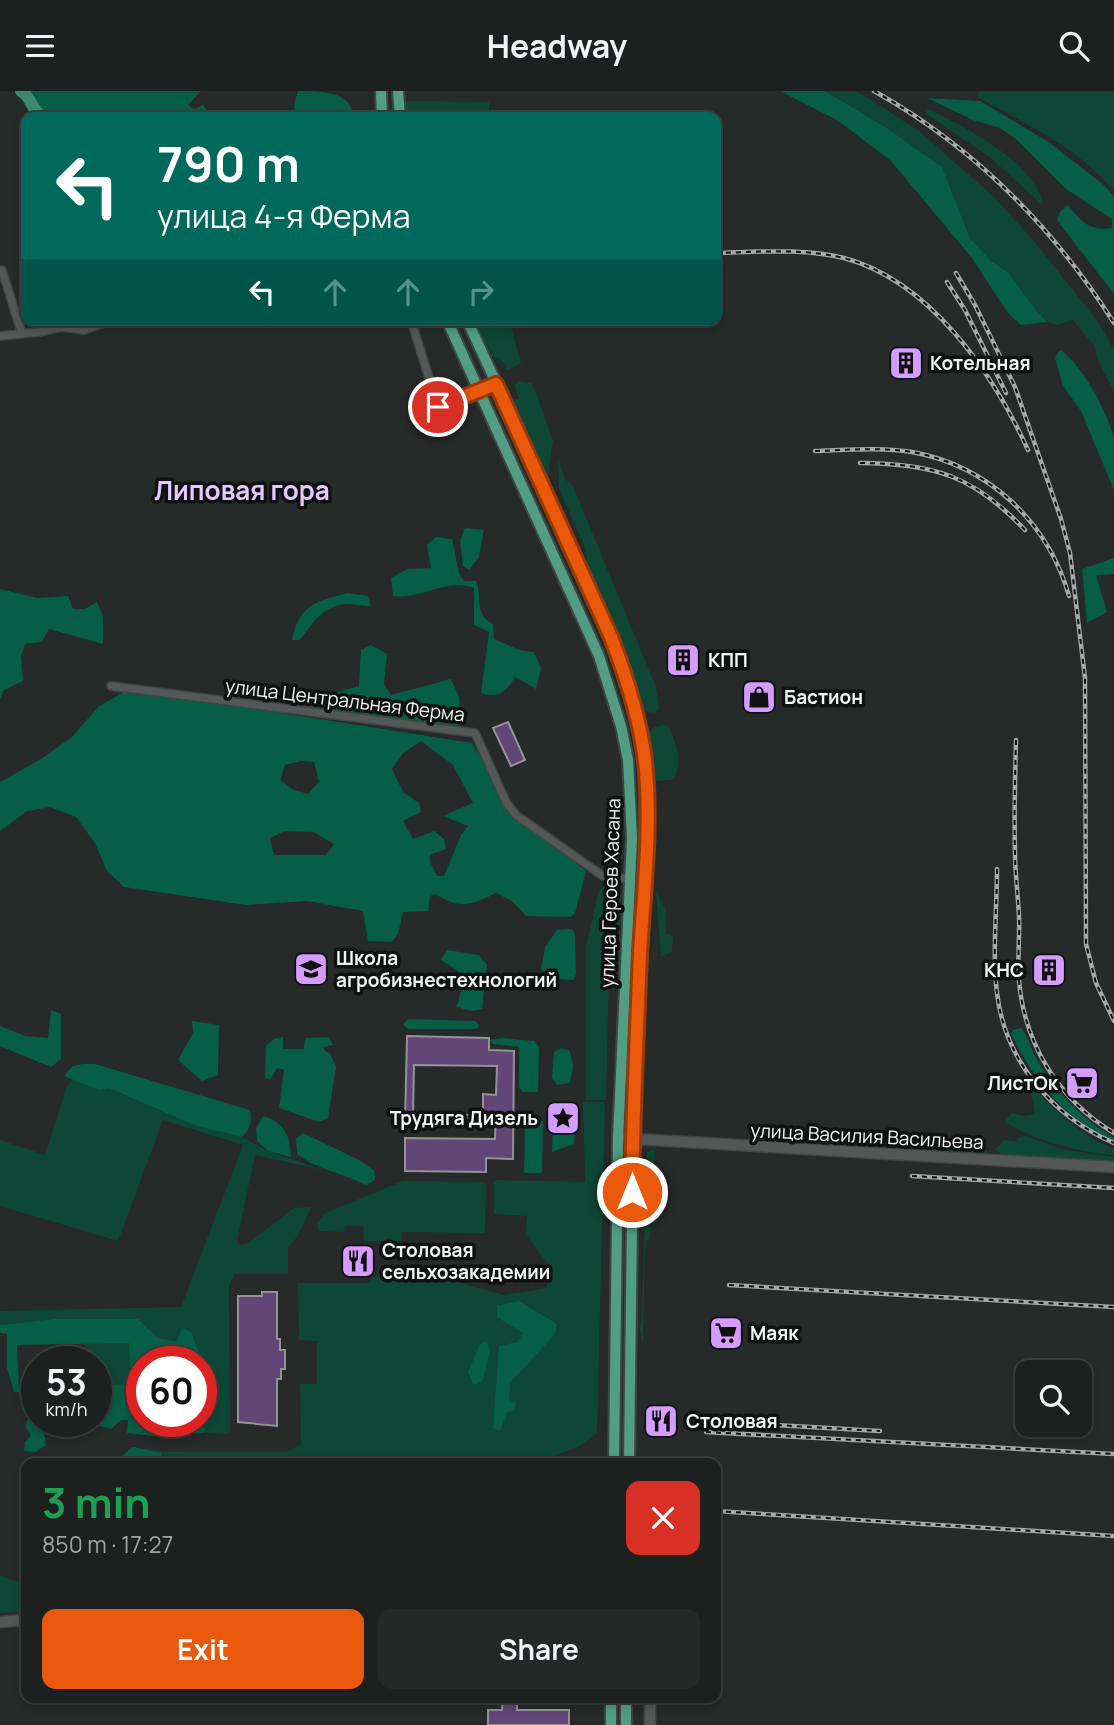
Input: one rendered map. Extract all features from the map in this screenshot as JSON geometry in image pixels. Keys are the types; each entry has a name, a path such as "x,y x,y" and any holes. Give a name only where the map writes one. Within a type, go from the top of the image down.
{"main road":[{"path":"381,91 382,112"},
{"path":"398,91 400,112"},
{"name":"улица Героев Хасана","path":"450,326 582,616 609,683 621,726 632,790 631,879 618,1138 614,1458"},
{"name":"улица Героев Хасана","path":"470,326 617,652 642,747 647,802 646,872 633,1139 629,1458"},
{"name":"улица Василия Васильева","path":"618,1138 1114,1167"},
{"path":"0,1622 21,1620"},
{"path":"611,1703 611,1725"},
{"path":"626,1703 626,1725"},
{"path":"650,1703 650,1725"}],"street":[{"path":"2,270 22,334"},
{"path":"0,336 62,327 84,330 96,326"},
{"path":"413,326 438,407 496,384"},
{"name":"улица Центральная Ферма","path":"111,686 475,733 506,802 516,815 603,876 631,879"}],"green space":[{"path":"30,91 201,91 188,105 194,109 203,105 208,112 44,112 36,106"},
{"path":"298,91 324,92 346,101 352,112 295,112"},
{"path":"780,91 825,91 887,128 942,167 970,238 991,261 1009,273 1047,322 1021,325 1007,312 972,258 891,161 837,120"},
{"path":"825,91 855,91 870,99 919,131 993,196 1034,241 1099,323 1114,350 1114,391 1098,361 1095,347 1073,320 1057,325 1047,322 1009,273 991,261 970,238 942,167 887,128"},
{"path":"979,91 1114,91 1114,190 1084,161 1067,149 977,97"},
{"path":"927,98 980,101 1050,143 1105,186 1114,197 1114,294 1057,220 1060,212 1068,205 1092,227 1112,228 1112,219 1066,189 1016,139 1000,128 973,120"},
{"path":"403,101 489,102 489,112 404,112"},
{"path":"929,109 979,136 1013,161 1038,190 1043,206 991,158 925,113"},
{"path":"477,326 511,326 521,363 507,371 503,362 493,357"},
{"path":"1060,350 1085,377 1111,429 1114,439 1114,490 1081,411 1063,386 1055,358"},
{"path":"520,381 532,383 553,440 547,483 510,400 519,399 514,385"},
{"path":"558,459 565,479 573,486 656,687 659,709 655,713 645,711 641,706 588,572 584,545 559,489"},
{"path":"465,528 484,530 479,557 469,570 463,566 460,540"},
{"path":"436,537 452,539 459,573 464,581 476,581 481,610 493,624 494,639 519,650 534,652 541,668 536,689 515,677 508,687 497,695 481,693 489,632 474,625 474,588 454,585 414,595 393,596 391,578 407,569 431,568 427,545"},
{"path":"1114,558 1114,574 1096,575 1107,612 1087,623 1082,569"},
{"path":"0,589 37,598 68,596 73,609 85,609 97,602 103,616 103,644 49,629 42,642 25,644 21,656 23,681 4,690 0,699"},
{"path":"347,593 368,596 371,606 348,604 332,608 315,621 300,640 292,640 304,612 318,602"},
{"path":"371,645 387,654 384,684 391,695 451,679 459,697 461,725 453,728 291,707 291,695 331,694 359,686 361,650"},
{"path":"124,692 191,699 472,743 515,815 586,871 575,913 570,917 526,916 512,901 496,893 465,904 451,902 435,894 430,896 428,911 403,912 398,934 392,942 368,941 363,911 307,901 246,905 124,887 107,871 95,843 76,817 50,807 27,811 0,831 0,782 41,759 72,737 98,707","holes":["421,741 453,765 473,803 443,816 468,826 461,835 444,876 437,876 430,862 430,855 446,849 444,839 434,831 413,839 403,821 421,812 419,803 403,792 392,769 403,753","301,761 314,762 319,782 308,794 292,789 280,780 285,765","285,831 314,832 334,844 326,855 274,855 270,838"]},
{"path":"668,726 674,739 679,761 672,780 654,781 649,734 654,727"},
{"path":"611,885 606,1100 586,1100 586,947 598,893 604,886"},
{"path":"615,886 618,886 621,894 619,965 613,996"},
{"path":"656,891 666,911 666,933 673,936 672,952 661,957"},
{"path":"572,929 575,935 576,974 573,980 556,979 541,970 545,947 557,930"},
{"path":"447,950 479,955 487,965 482,1009 472,1011 457,1007 462,986 461,973 441,960"},
{"path":"51,1010 61,1014 61,1059 51,1067 0,1046 0,1026 25,1036 48,1038"},
{"path":"408,1019 475,1021 479,1025 478,1028 471,1029 409,1029 403,1025"},
{"path":"192,1021 219,1025 218,1075 202,1081 178,1060 193,1033"},
{"path":"1022,1028 1041,1067 1058,1091 1089,1121 1114,1138 1114,1141 1080,1122 1041,1083 1011,1034 1013,1030"},
{"path":"283,1037 283,1049 304,1049 305,1038 329,1037 333,1045 323,1047 330,1053 336,1067 328,1118 319,1122 279,1108 284,1070 277,1068 270,1080 265,1078 266,1046 274,1039"},
{"path":"502,1038 534,1041 539,1047 538,1092 522,1092 519,1087 519,1047 493,1044 490,1040"},
{"path":"561,1048 570,1051 573,1066 570,1083 557,1085 552,1078 554,1052"},
{"path":"95,1064 250,1110 249,1128 242,1137 196,1126 109,1088 99,1090 64,1076 73,1066"},
{"path":"1021,1070 1063,1116 1089,1136 1114,1148 1114,1155 1057,1145 1004,1122 1012,1113 1024,1116 1035,1114 1033,1100"},
{"path":"74,1078 109,1088 196,1126 242,1137 268,1151 323,1170 255,1155 237,1241 240,1245 248,1243 294,1208 311,1207 298,1236 288,1248 288,1274 234,1274 229,1286 228,1434 217,1434 217,1346 184,1346 177,1341 158,1338 138,1319 54,1319 0,1325 0,1311 181,1307 243,1145 163,1120 118,1241 0,1206 0,1140 45,1155 67,1086"},
{"path":"583,1102 605,1102 597,1433 578,1447 548,1458 119,1458 132,1447 168,1452 287,1452 301,1444 300,1384 317,1384 317,1341 299,1340 298,1283 367,1283 380,1273 419,1271 504,1295 547,1288 549,1265 525,1234 527,1216 494,1214 494,1183 497,1180 585,1182"},
{"path":"263,1116 277,1122 285,1131 291,1157 268,1151 257,1141 256,1128"},
{"path":"525,1121 543,1121 542,1173 524,1173"},
{"path":"566,1124 575,1128 574,1144 552,1152 553,1125"},
{"path":"303,1133 359,1160 374,1170 375,1180 366,1185 322,1168 297,1154 296,1139"},
{"path":"1026,1136 1061,1149 1114,1157 1114,1163 1026,1158 1003,1155 995,1150 1004,1140 1015,1142 1019,1137"},
{"path":"938,1138 984,1140 987,1153 939,1151"},
{"path":"655,1150 650,1239 645,1241 643,1344 640,1329 647,1152"},
{"path":"403,1181 483,1182 486,1186 485,1233 402,1232 402,1241 364,1241 363,1226 345,1226 344,1232 318,1231 318,1223 325,1213"},
{"path":"519,1301 557,1324 555,1334 510,1383 509,1400 516,1403 514,1411 507,1412 500,1431 493,1428 499,1346 518,1342 523,1333 497,1317 497,1306"},
{"path":"54,1319 138,1319 158,1338 177,1341 182,1328 191,1332 196,1346 129,1346 129,1343 17,1345 21,1392 14,1392 7,1368 7,1334 0,1333 0,1325"},
{"path":"487,1341 490,1351 483,1380 474,1385 468,1372 480,1344"},
{"path":"85,1343 129,1343 129,1346 126,1346 126,1384 112,1385 112,1346 85,1346"},
{"path":"126,1384 126,1420 121,1420 112,1428 112,1385"},
{"path":"30,1437 45,1437 46,1445 35,1452 24,1451 25,1442"},
{"path":"133,1447 161,1453 162,1458 121,1458"},
{"path":"0,1576 21,1582 21,1611 0,1613"}],"building":[{"name":"Котельная","path":"897,350 917,350 917,369 910,369 910,377 894,377 894,357 897,357"},
{"path":"508,722 525,760 511,766 493,728"},
{"path":"407,1036 489,1038 489,1050 514,1051 513,1159 486,1158 486,1172 405,1171 405,1138 495,1139 496,1113 483,1113 483,1094 496,1095 497,1066 414,1065 413,1114 475,1115 475,1124 405,1123"},
{"path":"262,1292 277,1292 277,1339 280,1339 280,1350 285,1350 285,1369 281,1369 281,1379 277,1379 277,1426 238,1422 238,1296 262,1296"},
{"path":"503,1703 517,1703 517,1710 569,1710 569,1725 488,1725 488,1710 502,1710"}],"waterway":[{"path":"21,91 37,112"}],"railway":[{"path":"874,91 945,137 1009,192 1065,254 1114,323"},
{"path":"721,253 780,251 828,255 875,270 904,287 931,309 977,361 997,391 1028,450"},
{"path":"956,273 975,305 1015,387 1061,519 1070,553 1085,678 1086,944 1096,983 1114,1021"},
{"path":"947,282 965,310 1006,393"},
{"path":"815,451 900,450 940,459 966,470 1012,501 1030,522 1046,544 1069,596"},
{"path":"860,463 910,466 951,476 988,496 1025,530"},
{"path":"1016,740 1015,860 1019,916 1018,972 1022,1004 1037,1048 1061,1087 1094,1120 1114,1133"},
{"path":"997,869 997,993 1010,1041 1021,1063 1052,1102 1092,1132 1114,1143"},
{"path":"912,1176 1114,1188"},
{"path":"729,1285 1114,1307"},
{"path":"707,1421 880,1431"},
{"path":"706,1432 1114,1454"},
{"path":"721,1511 1114,1536"}],"place":[{"name":"Котельная","path":"906,363"},
{"name":"КПП","path":"683,660"},
{"name":"Бастион","path":"759,697"},
{"name":"Школа агробизнестехнологий","path":"311,969"},
{"name":"КНС","path":"1049,970"},
{"name":"ЛистОк","path":"1082,1083"},
{"name":"Трудяга Дизель","path":"563,1118"},
{"name":"Столовая сельхозакадемии","path":"358,1261"},
{"name":"Маяк","path":"726,1333"},
{"name":"Столовая","path":"661,1421"}],"district":[{"name":"Липовая гора","path":"242,491"}],"route":[{"path":"438,407 469,397 496,384 611,637 638,723 645,759 647,849 638,1006 632,1192"}]}
